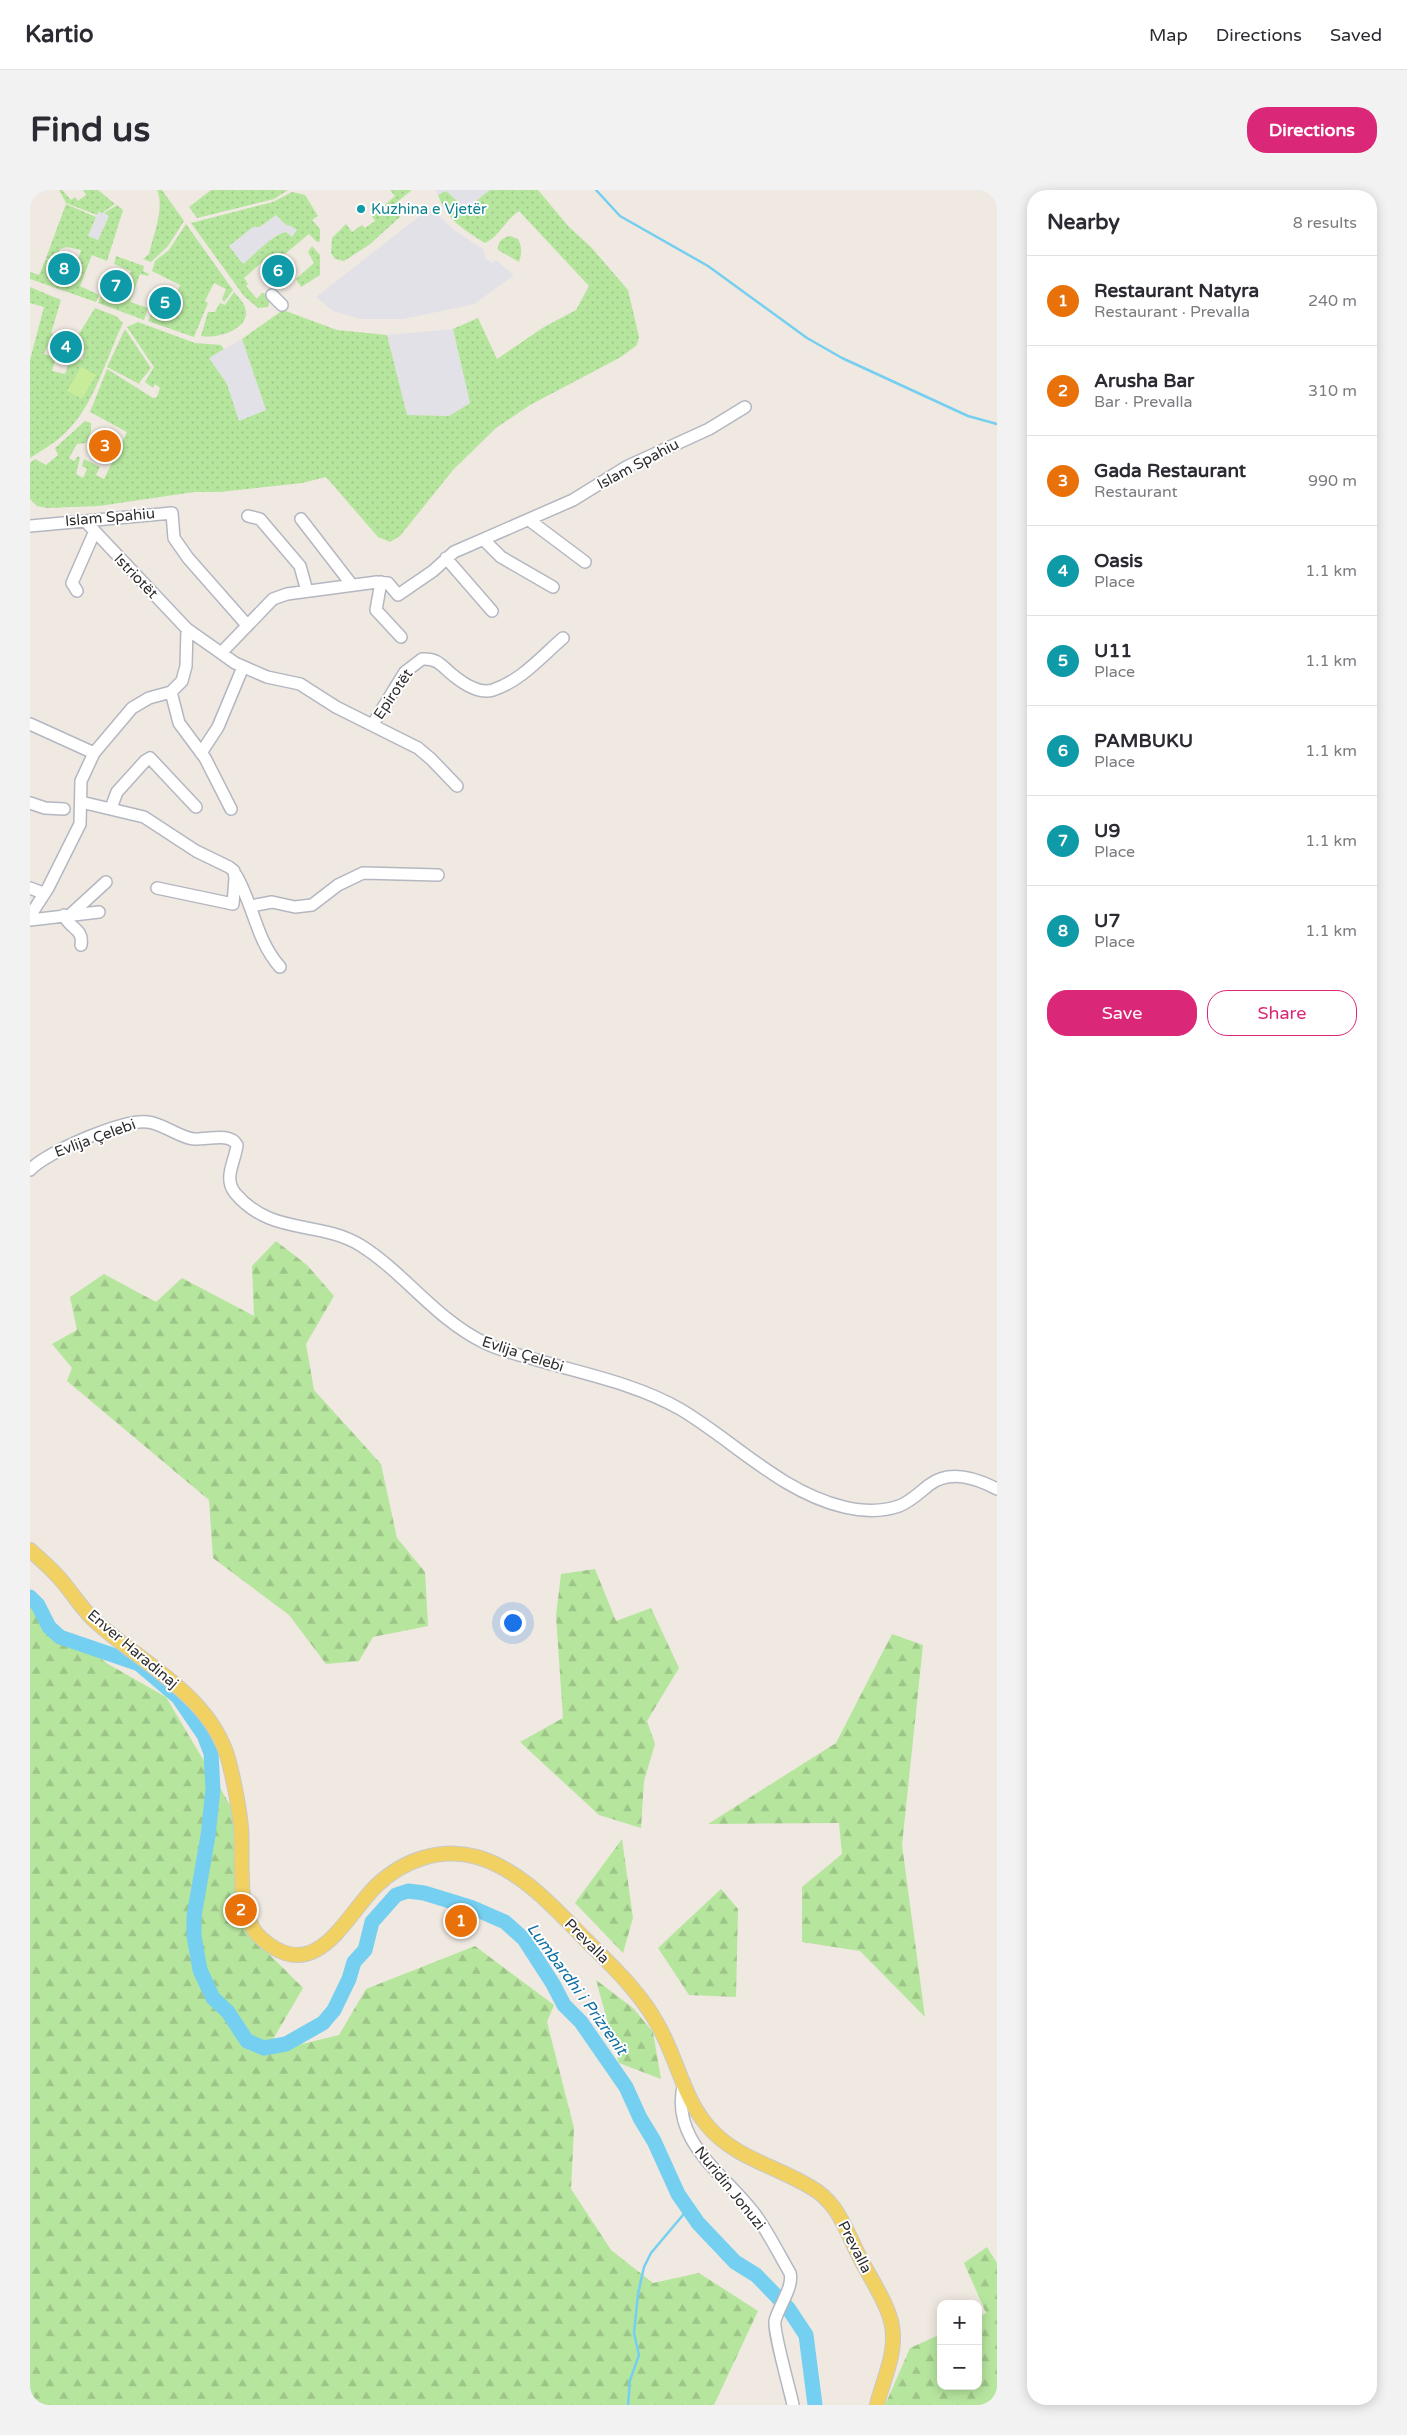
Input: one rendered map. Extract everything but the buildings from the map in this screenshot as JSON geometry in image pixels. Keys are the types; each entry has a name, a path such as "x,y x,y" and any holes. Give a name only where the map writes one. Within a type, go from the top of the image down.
{"main road":[{"name":"Enver Haradinaj","path":"30,1550 61,1580 93,1620 158,1668 193,1702 218,1735 227,1754"},
{"name":"Prevalla","path":"227,1754 241,1824 246,1914 251,1928 272,1947 297,1954 321,1947 334,1938 379,1883 397,1869 415,1860 437,1854 455,1853 478,1858 525,1882 618,1972 644,2002 659,2026 684,2082 706,2124 728,2145 770,2168 813,2188 836,2211 892,2325 891,2365 877,2405"}],"street":[{"path":"272,295 282,305"},
{"name":"Islam Spahiu","path":"381,582 391,586 398,595 463,547 484,540 573,500 628,466 709,429 745,407"},
{"name":"Islam Spahiu","path":"30,526 52,522 86,522 172,512 174,538 188,558 247,625"},
{"path":"248,516 256,517 262,522 300,566 307,591"},
{"path":"302,519 352,585"},
{"path":"529,520 585,562"},
{"name":"Istriotët","path":"86,522 94,533 187,628 221,653 243,667 267,677 300,684 336,707 373,724 422,751 457,786"},
{"path":"77,591 72,583 94,533"},
{"path":"484,540 501,557 553,587"},
{"path":"446,558 492,611"},
{"path":"221,653 273,599 287,594 381,582 376,610 401,637"},
{"path":"30,918 43,893 48,888 80,824 81,781 94,753 132,708 149,698 171,692 182,681 186,666 187,628"},
{"name":"Epirotët","path":"373,724 405,672 422,659 440,662 453,676 478,689 492,690 535,665 563,638"},
{"path":"201,753 218,727 243,667"},
{"path":"171,692 179,723 201,753 231,809"},
{"path":"30,724 94,753"},
{"path":"110,808 117,792 150,758 196,807"},
{"path":"81,802 144,817 167,831 175,839 234,871 251,906 264,947 280,967"},
{"path":"30,803 45,808 64,809"},
{"path":"157,888 233,904 234,871"},
{"path":"251,906 272,902 295,907 312,905 338,884 363,873 438,875"},
{"path":"81,945 80,931 67,922 67,915 106,882"},
{"path":"30,888 43,893"},
{"path":"30,918 99,912"},
{"name":"Evlija Çelebi","path":"30,1170 37,1162 56,1151 134,1121 156,1123 191,1139 227,1138 237,1145 230,1183 234,1192 259,1213 282,1224 344,1237 360,1245 384,1263 456,1328 488,1344 647,1393 678,1409 776,1476 811,1496 845,1507 872,1510 898,1506 934,1482 945,1477 967,1477 997,1489"},
{"name":"Nuridin Jonuzi","path":"684,2082 680,2104 685,2128 706,2159 756,2216 790,2273 789,2285 774,2329 793,2405"}],"shaded area":[{"path":"436,190 490,190 466,209 446,191 438,195"},
{"path":"99,211 109,215 98,240 88,236"},
{"path":"426,211 436,213 454,230 484,250 485,258 492,263 496,260 514,275 476,303 403,319 360,319 333,311 316,297"},
{"path":"276,215 285,225 291,225 297,230 292,237 276,234 261,250 243,264 229,246 253,227 261,227"},
{"path":"453,329 470,403 449,416 407,415 387,335"},
{"path":"242,339 266,410 239,421 227,384 209,358"}],"green space":[{"path":"59,190 62,190 71,200 75,197 78,201 86,195 83,190 98,190 115,204 102,213 99,211 97,215 66,203"},
{"path":"157,190 162,190 184,221 168,246 151,262 143,259 149,254 158,222 160,205"},
{"path":"211,190 288,190 274,199 197,218 189,207"},
{"path":"390,190 412,190 392,206 401,216 369,245 344,261 335,259 331,253 332,238 346,224 352,232 362,225 365,228 375,221 372,216 395,196"},
{"path":"490,190 538,190 569,227 591,247 628,290 639,337 637,345 621,357 530,405 496,428 453,470 400,536 390,542 378,537 326,477 302,483 220,492 194,492 99,506 47,508 37,506 30,499 30,463 35,459 46,465 58,455 55,448 85,421 91,423 91,431 86,443 77,444 69,458 74,461 78,456 80,458 76,474 83,478 87,469 82,466 84,459 100,467 96,475 104,479 127,432 90,412 107,369 153,398 157,397 160,388 155,384 153,388 145,382 154,367 127,327 138,322 195,343 221,345 224,349 209,358 227,384 239,421 266,410 242,339 283,310 337,330 387,335 407,415 449,416 470,403 453,329 478,318 497,359 544,327 576,310 589,286 519,211 495,236 485,243 451,217 438,195 446,191 466,209"},
{"path":"292,192 305,195 318,216 312,220 320,229 320,241 317,242 309,234 274,263 268,257 244,278 248,284 246,286 257,299 262,293 267,294 270,300 268,307 258,308 244,296 191,223 273,202","holes":["276,215 286,225 297,230 292,237 286,232 280,234 264,245 243,264 229,246 253,227 260,227"]},
{"path":"66,204 96,217 88,236 98,240 109,216 104,213 117,205 123,210 107,261 92,255 80,286 99,295 96,302 30,279 30,272 39,275 46,259 54,263 51,275 71,282 81,250 67,247 60,249 55,261 46,258"},
{"path":"186,224 233,290 224,302 222,299 226,289 214,283 205,301 208,303 194,337 148,321 152,312 169,314 180,285 152,271 155,261 169,250"},
{"path":"510,236 518,239 521,250 519,262 498,250 498,245 501,241"},
{"path":"312,246 320,255 320,275 301,287 296,279 314,263 308,252"},
{"path":"116,256 144,266 143,271 149,274 148,276 140,274 130,302 148,308 144,320 98,303 101,296 118,302 131,271 114,264"},
{"path":"30,287 61,300 51,333 61,337 58,348 48,345 44,354 56,358 52,371 65,374 71,357 82,360 85,351 74,347 77,337 95,308 116,316 123,323 96,386 79,416 56,441 30,458 30,360 44,307 30,303"},
{"path":"234,292 242,301 246,310 245,319 241,325 221,335 201,336 208,312 215,312 220,303 225,305"},
{"path":"125,329 151,368 139,383 143,386 107,367"},
{"path":"81,367 96,375 82,399 67,391"},
{"path":"276,1241 307,1265 334,1296 306,1344 314,1390 381,1464 397,1538 425,1572 428,1626 373,1637 359,1661 326,1664 289,1615 213,1558 209,1500 67,1381 72,1368 52,1344 77,1330 70,1297 104,1274 156,1302 182,1278 254,1316 252,1266"},
{"path":"595,1569 616,1621 651,1608 679,1668 647,1721 655,1744 644,1781 641,1828 599,1815 520,1742 563,1718 556,1616 561,1574"},
{"path":"30,1605 108,1664 166,1697 233,1810 237,1915 265,1950 303,1988 265,2053 339,2035 366,1989 475,1946 554,2005 547,2022 574,2128 571,2189 611,2250 653,2283 699,2273 758,2311 714,2405 30,2405"},
{"path":"892,1634 923,1645 902,1845 925,2017 860,1951 802,1942 802,1887 842,1854 839,1823 708,1824 836,1743"},
{"path":"622,1839 633,1918 623,1953 575,1903"},
{"path":"721,1889 738,1909 736,1997 689,1995 658,1948"},
{"path":"596,1980 633,2008 653,2032 661,2079 619,2063"},
{"path":"987,2247 997,2263 997,2405 885,2405 910,2348 937,2336 937,2390 982,2390 982,2315 986,2313 982,2300 980,2300 964,2263"}],"waterway":[{"path":"596,190 620,216 708,266 807,338 842,358 968,416 997,424"},
{"name":"Lumbardhi i Prizrenit","path":"30,1597 38,1605 49,1627 60,1637 139,1664 178,1697 204,1735 211,1753 213,1789 208,1836 194,1916 194,1936 200,1970 213,1998 228,2012 247,2041 264,2048 286,2044 323,2023 334,2010 349,1979 354,1962 365,1950 372,1922 396,1895 408,1891 424,1893 473,1908 505,1922 524,1939 564,2005 581,2022 626,2087 640,2118 654,2141 678,2194 698,2223 735,2262 756,2275 788,2308 806,2335 815,2405"},
{"path":"628,2405 630,2380 639,2355 634,2333 638,2294 644,2267 651,2253 688,2209"}],"place":[{"name":"Kuzhina e Vjetër","path":"361,209"},
{"name":"U7","path":"64,269"},
{"name":"PAMBUKU","path":"278,271"},
{"name":"U9","path":"116,286"},
{"name":"U11","path":"165,303"},
{"name":"Oasis","path":"66,347"},
{"name":"Gada Restaurant","path":"105,446"},
{"name":"Arusha Bar","path":"241,1910"},
{"name":"Restaurant Natyra","path":"461,1921"}]}
